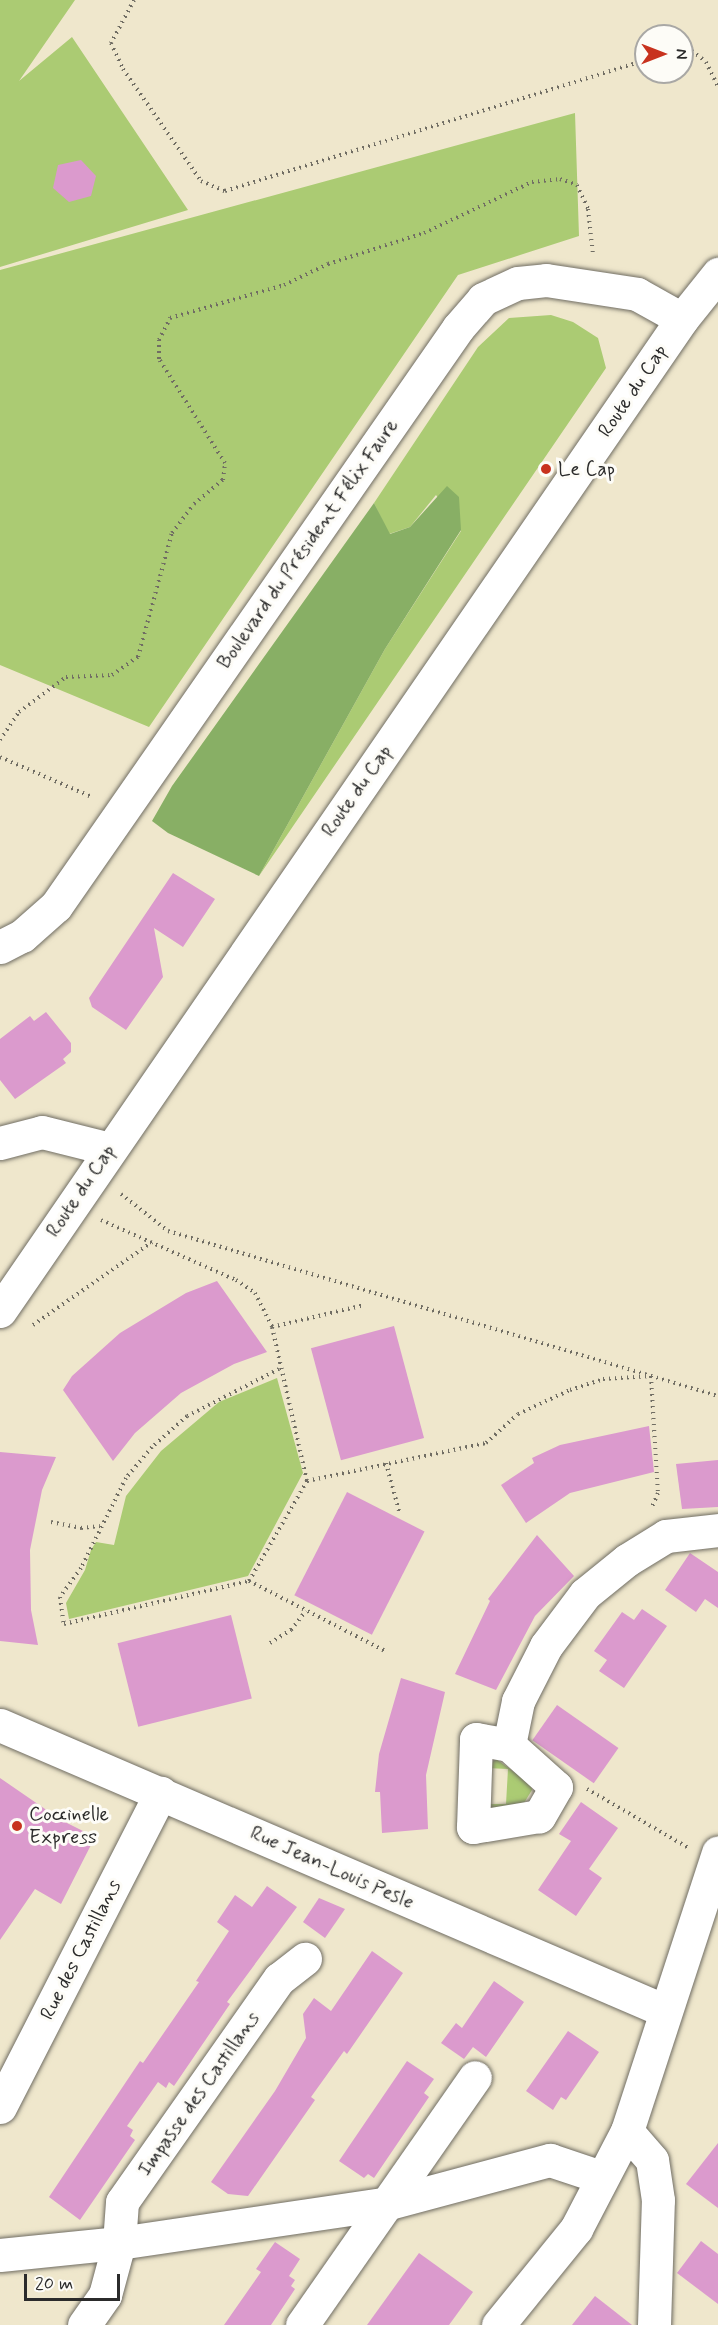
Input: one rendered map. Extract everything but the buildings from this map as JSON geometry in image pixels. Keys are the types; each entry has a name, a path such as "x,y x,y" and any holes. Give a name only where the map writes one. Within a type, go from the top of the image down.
{"street":[{"name":"Route du Cap","path":"12,1321 110,1149 681,319 718,274"},
{"name":"Boulevard du Président Félix Faure","path":"0,947 22,936 56,906 458,328 483,299 527,282 546,280 593,285 638,294 681,319"},
{"path":"0,1143 42,1132 110,1149"},
{"path":"509,1745 518,1701 536,1664 585,1594 627,1560 666,1536 718,1530"},
{"name":"Rue Jean-Louis Pesle","path":"0,1725 663,2010"},
{"path":"476,1739 509,1745 556,1787 539,1816 473,1827 476,1739"},
{"name":"Rue des Castillans","path":"0,2107 161,1793"},
{"path":"498,2325 576,2229 601,2177 627,2131 663,2010 716,1857"},
{"name":"Impasse des Castillans","path":"119,2243 122,2202 279,1980 305,1959"},
{"path":"302,2325 475,2077"},
{"path":"627,2131 652,2160 658,2200 654,2325"},
{"path":"0,2255 119,2243 389,2203 550,2160 601,2177"},
{"path":"84,2325 105,2295 119,2243"}],"path":[{"path":"134,0 111,43 123,69 201,181 225,191 634,64"},
{"path":"694,53 706,62 718,87"},
{"path":"0,740 19,712 66,678 112,675 138,657 172,532 194,504 223,480 225,463 159,358 159,339 171,318 284,285 328,264 424,233 532,183 560,179 577,185 588,209 593,235 593,285"},
{"path":"0,757 122,810"},
{"path":"117,1190 168,1231 718,1396"},
{"path":"104,1209 97,1219 152,1241 255,1293 272,1328 279,1369 307,1481 249,1581"},
{"path":"12,1321 152,1241"},
{"path":"272,1328 364,1305"},
{"path":"279,1369 187,1416 126,1478 81,1568 60,1597 64,1624 249,1581 387,1652"},
{"path":"307,1481 486,1443 518,1414 570,1390 603,1379 651,1376"},
{"path":"651,1376 658,1494 652,1508"},
{"path":"386,1463 399,1511"},
{"path":"51,1521 81,1528 101,1526"},
{"path":"270,1643 291,1630 306,1611"},
{"path":"556,1787 585,1788 716,1857"}],"green space":[{"path":"0,0 75,0 19,81 72,37 188,210 0,267"},
{"path":"575,113 579,236 458,275 149,727 0,665 0,270"},
{"path":"551,315 573,322 598,338 606,368 259,876 385,649 461,531 436,495 410,527 389,534 374,503 478,347 509,318"},
{"path":"447,486 459,497 461,530 385,649 259,876 168,833 152,821 172,786 374,503 390,534 410,527"},
{"path":"277,1378 303,1473 248,1576 69,1619 66,1603 85,1570 91,1550 96,1542 114,1545 126,1496 161,1451 219,1402"},
{"path":"496,1759 531,1784 532,1790 524,1803 488,1812 484,1804 506,1804 508,1769 486,1768"}],"place":[{"name":"Le Cap","path":"546,469"},
{"name":"Coccinelle Express","path":"17,1826"}]}
